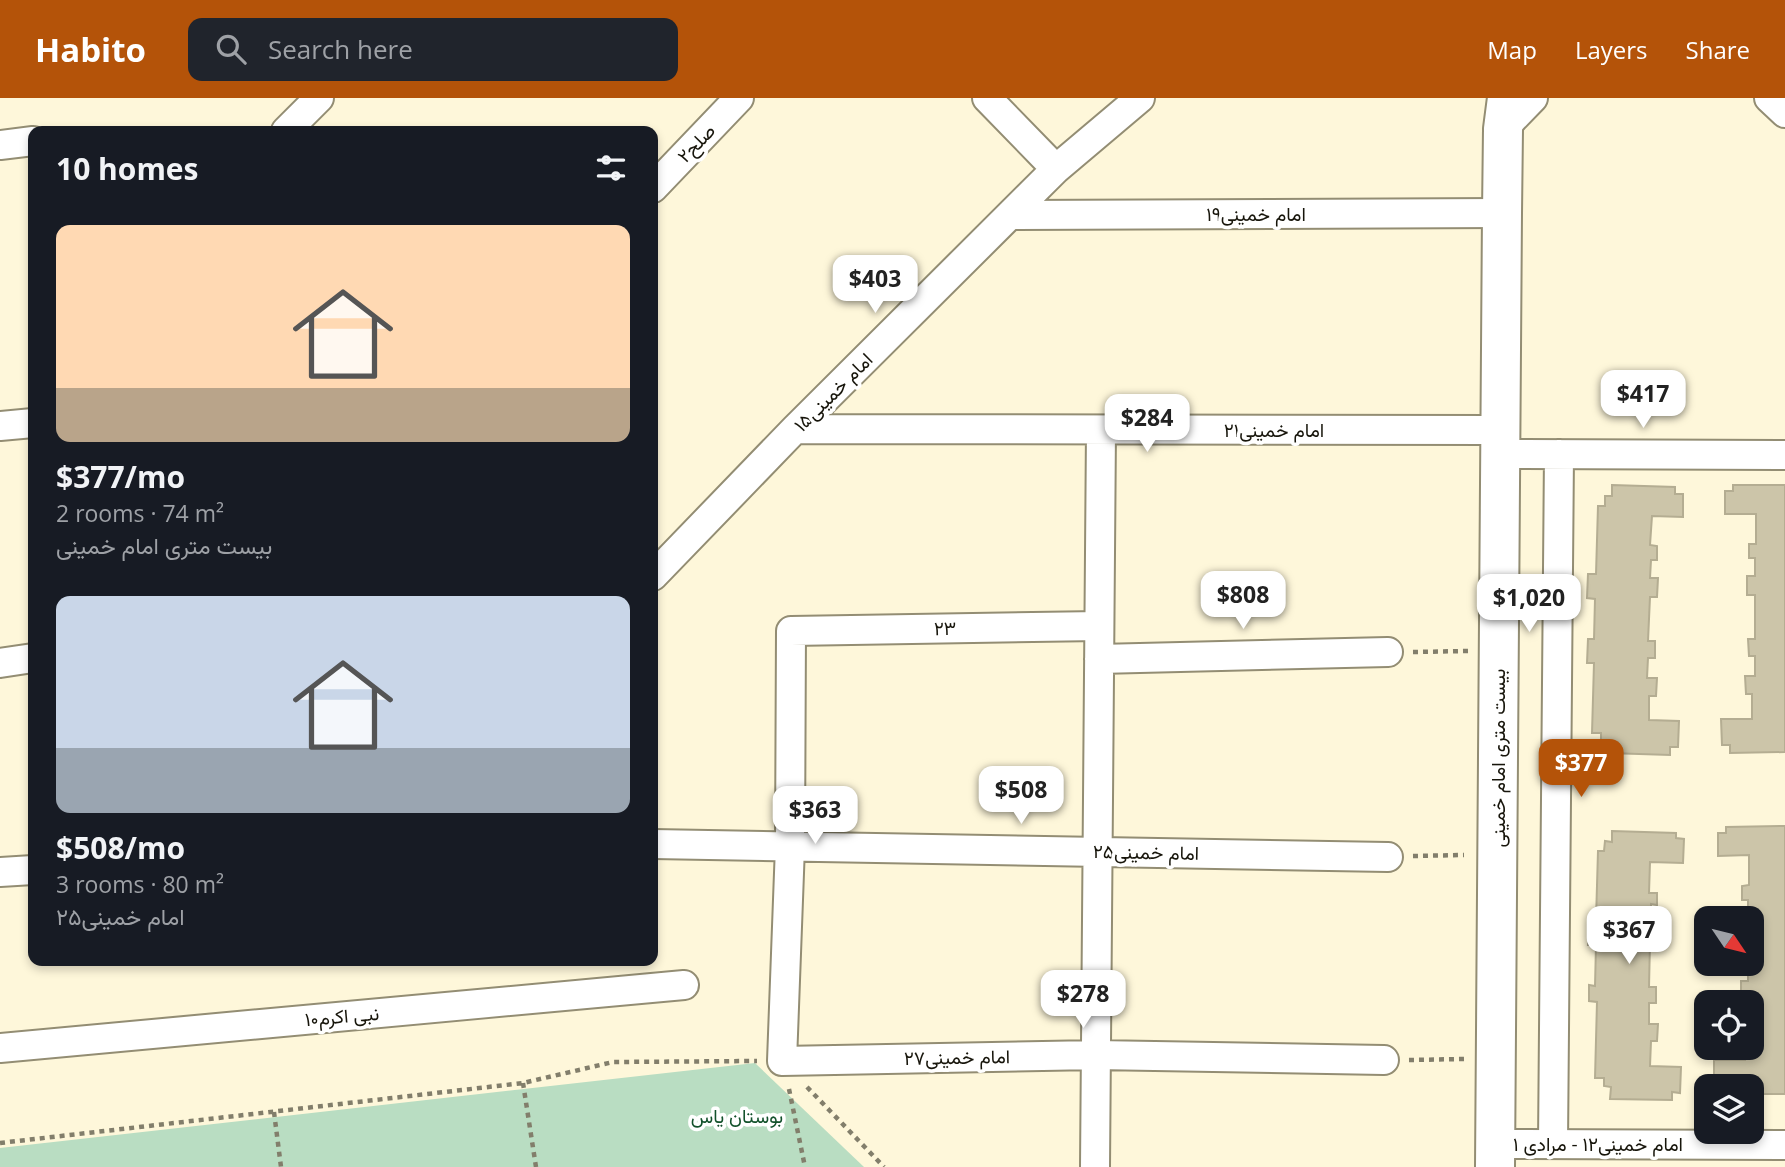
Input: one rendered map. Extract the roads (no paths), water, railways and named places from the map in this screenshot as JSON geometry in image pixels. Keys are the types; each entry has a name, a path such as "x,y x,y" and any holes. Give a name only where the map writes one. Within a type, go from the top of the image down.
{"main road":[{"name":"بیست متری امام خمینی","path":"1495,1155 1505,113"}],"street":[{"path":"291,126 319,98"},
{"name":"صلح۲","path":"658,183 739,98"},
{"path":"987,98 1056,169"},
{"name":"۱۵امام خمینی","path":"658,571 795,429 1056,169 1140,98"},
{"path":"1505,113 1533,98"},
{"path":"1769,98 1785,113"},
{"path":"0,145 28,142"},
{"name":"امام خمینی۱۹","path":"1011,215 1502,213"},
{"path":"0,426 28,423"},
{"name":"امام خمینی۲۱","path":"795,429 1101,430 1500,442 1559,454 1785,456"},
{"path":"1095,1167 1101,430"},
{"path":"1553,1144 1559,454"},
{"name":"۲۳","path":"790,846 791,631 1099,626"},
{"path":"1099,659 1388,652"},
{"path":"0,663 28,660"},
{"name":"امام خمینی۲۵","path":"658,844 1388,857"},
{"name":"امام خمینی۲۷","path":"790,846 782,1061 1096,1055 1384,1060"},
{"path":"0,873 28,870"},
{"name":"نبی اکرم۱۰","path":"0,1048 684,985"},
{"name":"امام خمینی۱۲ - مرادی ۱","path":"1495,1155 1553,1144 1785,1145"}],"park label":[{"name":"بوستان یاس","path":"737,1116"}]}
